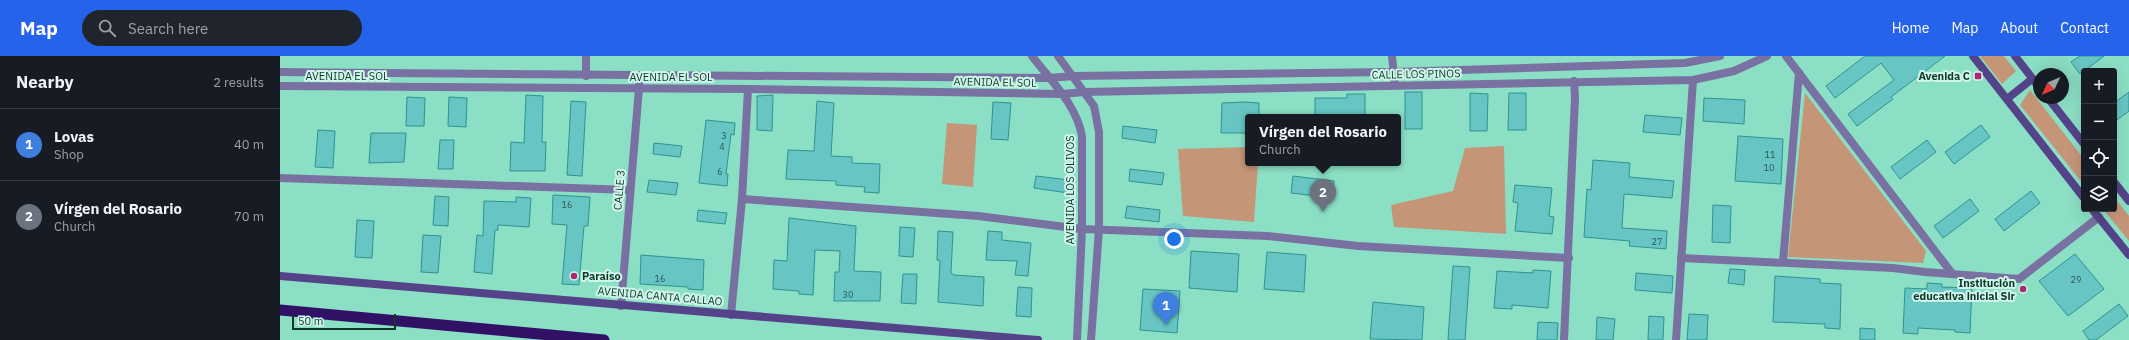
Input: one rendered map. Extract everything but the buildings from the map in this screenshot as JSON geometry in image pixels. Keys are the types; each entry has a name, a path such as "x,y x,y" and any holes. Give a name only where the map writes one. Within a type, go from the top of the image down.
{"highway":[{"path":"280,310 604,340"}],"main road":[{"path":"1973,56 2081,194"},
{"path":"2007,99 2032,79 2015,56"},
{"path":"2053,104 2081,140"},
{"path":"2117,186 2129,201"},
{"path":"2094,212 2129,255"},
{"name":"AVENIDA CANTA CALLAO","path":"280,276 621,306 1038,340"}],"street":[{"path":"586,56 586,76"},
{"name":"AVENIDA LOS OLIVOS","path":"1032,56 1072,107 1080,122 1082,136 1082,229 1077,305 1077,340"},
{"path":"1058,56 1074,76 1094,106 1099,132 1099,229 1091,340"},
{"path":"1392,56 1395,85"},
{"name":"CALLE LOS PINOS","path":"1049,78 1074,76 1393,72 1685,63 1720,56"},
{"name":"CALLE LOS PINOS","path":"1062,94 1084,92 1395,85 1693,80 1734,71 1767,56"},
{"path":"1786,56 1951,272"},
{"name":"AVENIDA EL SOL","path":"280,72 586,76 742,75 1049,78"},
{"path":"1783,262 1799,72"},
{"name":"CALLE 3","path":"621,306 629,190 640,76"},
{"path":"1676,340 1693,80"},
{"path":"1564,340 1569,258 1574,82"},
{"name":"AVENIDA EL SOL","path":"280,86 748,89 1062,94"},
{"path":"731,315 742,199 748,89"},
{"path":"280,178 629,190"},
{"path":"742,199 978,216 1082,229 1267,236 1358,246 1569,258"},
{"path":"1681,258 1783,262 1951,272 2019,279 2098,217"}],"shaded area":[{"path":"1980,56 2004,56 2016,71 2002,84"},
{"path":"2030,90 2033,94 2033,104 2041,104 2081,155 2081,181 2020,105"},
{"path":"1805,93 1926,251 1923,263 1788,257"},
{"path":"947,123 977,125 973,187 942,184"},
{"path":"1504,146 1506,234 1394,227 1391,205 1453,191 1465,148"},
{"path":"1245,147 1245,166 1258,166 1254,222 1183,216 1178,149"},
{"path":"2117,201 2129,216 2129,241 2105,212 2117,212"}],"place":[{"name":"Avenida C","path":"1978,76"},
{"name":"Vírgen del Rosario","path":"1323,212"},
{"name":"Paraíso","path":"574,276"},
{"name":"Institución educativa inicial Sir","path":"2023,289"},
{"name":"Lovas","path":"1166,325"}]}
